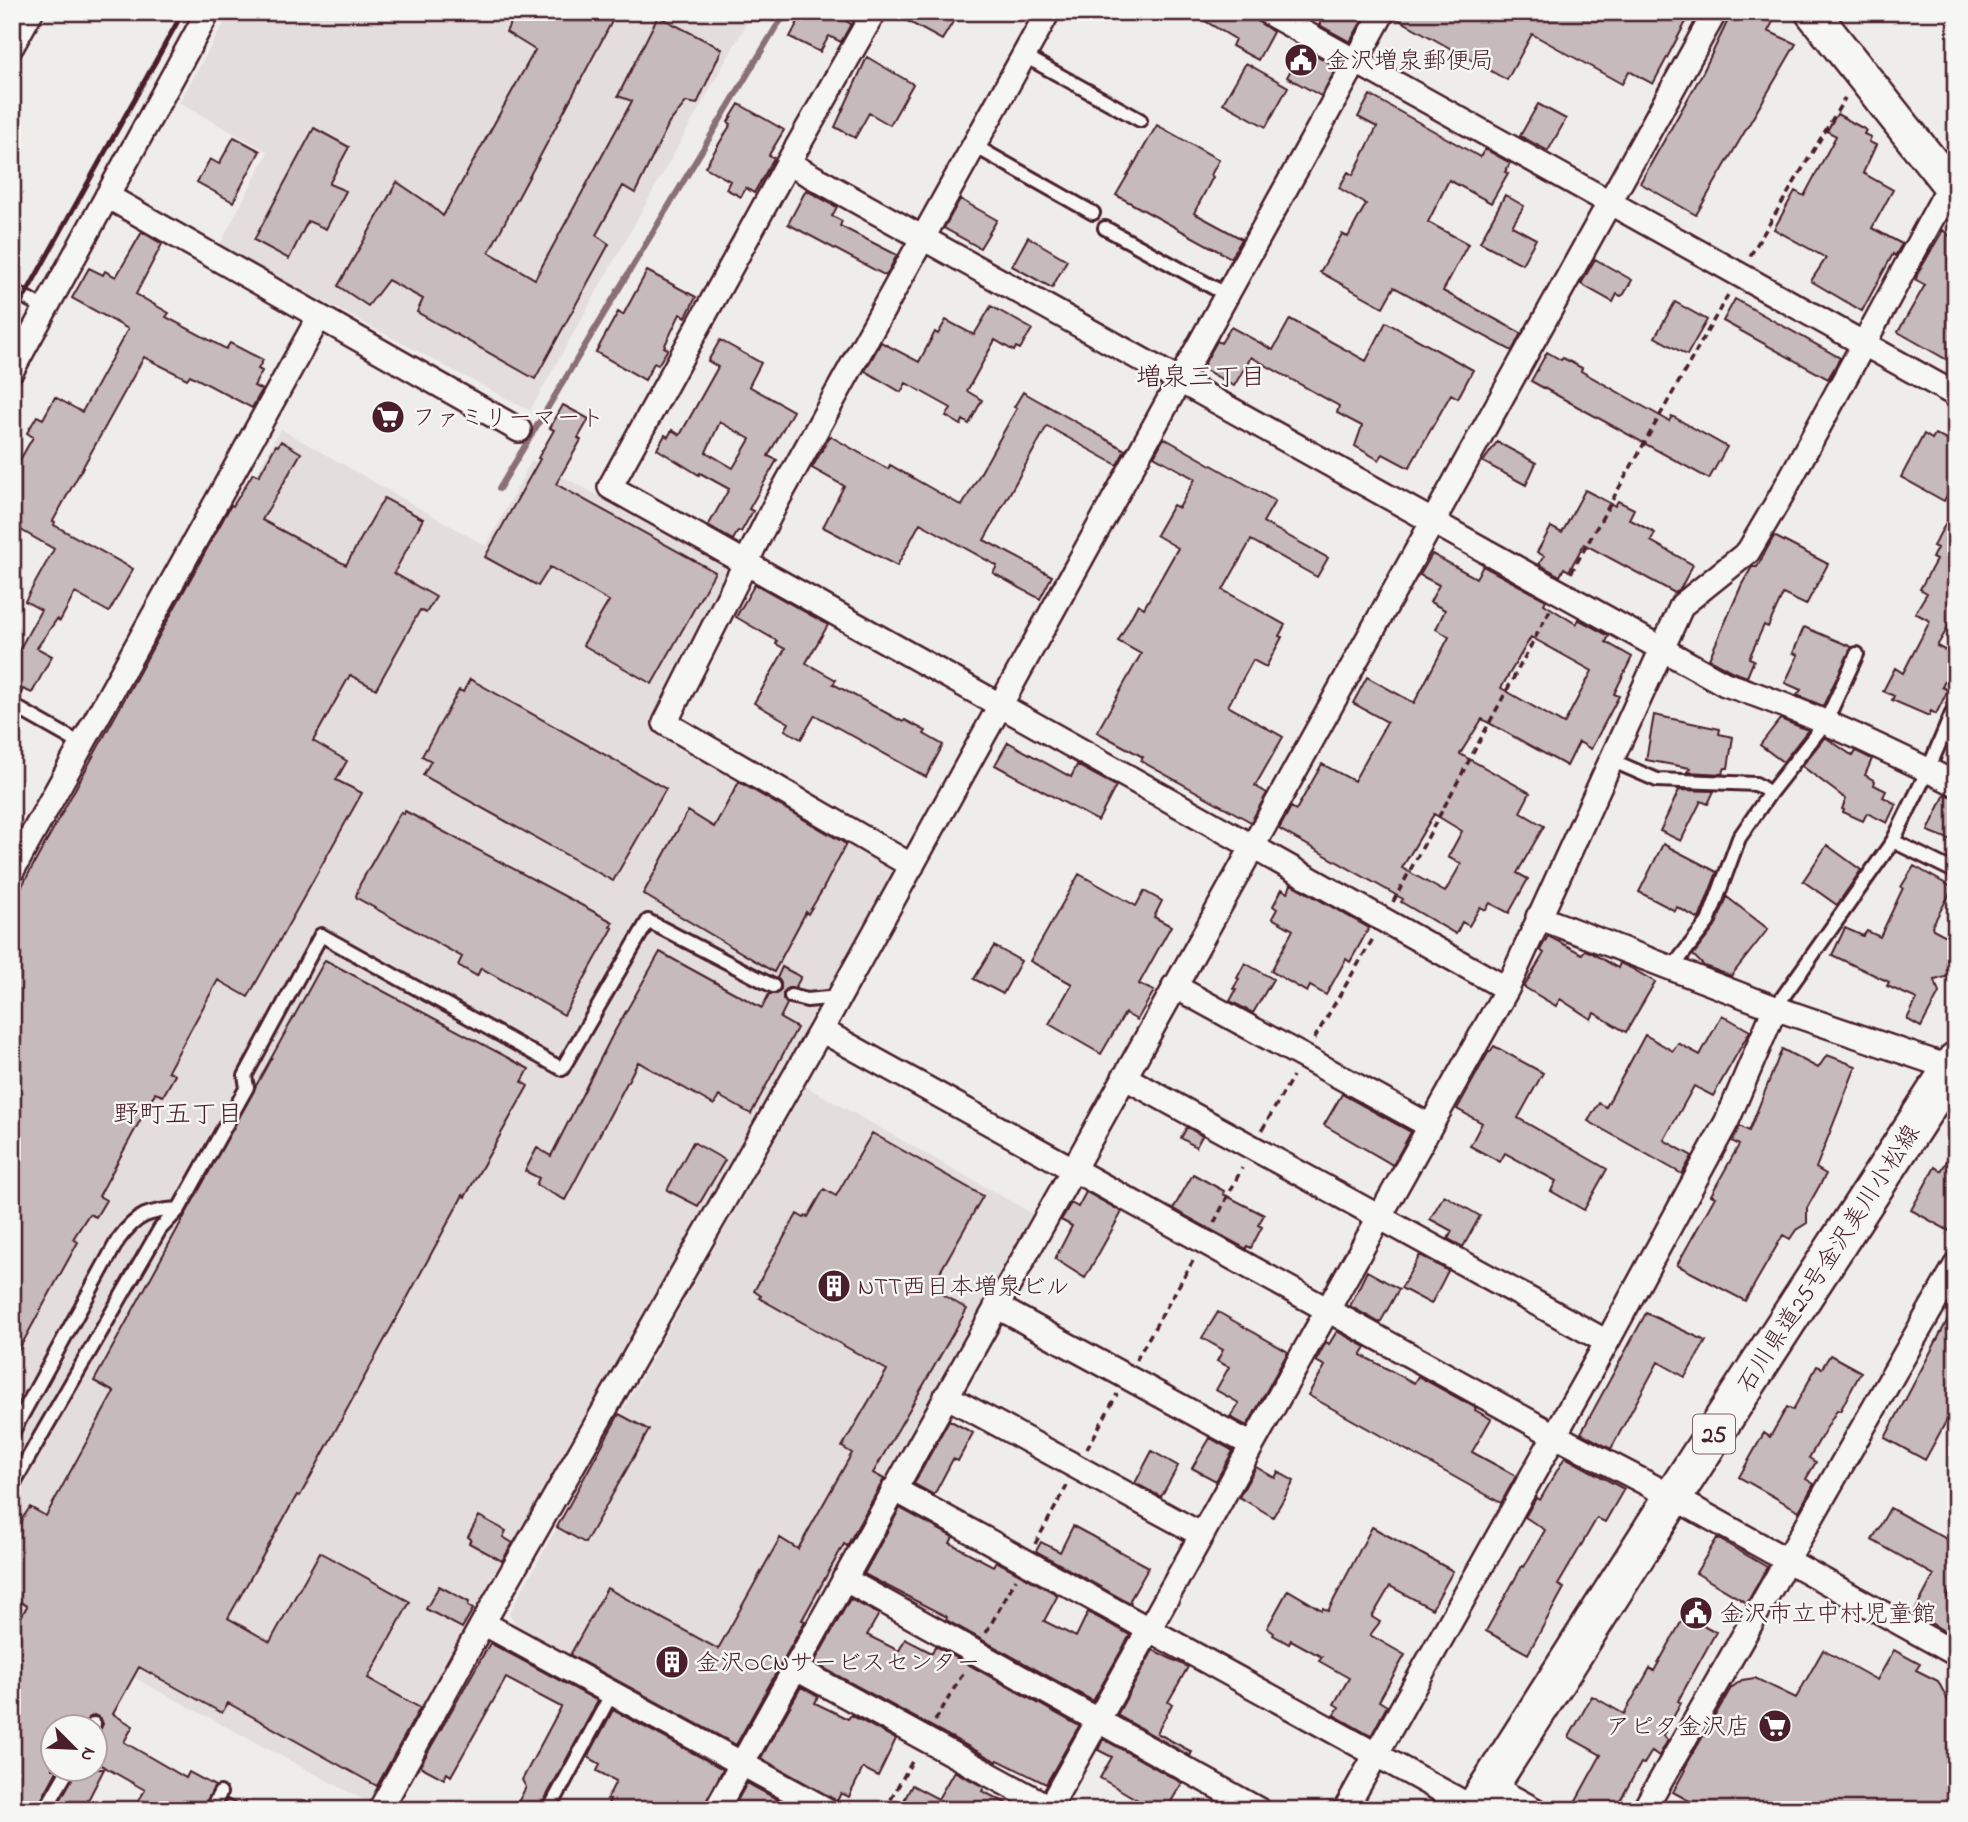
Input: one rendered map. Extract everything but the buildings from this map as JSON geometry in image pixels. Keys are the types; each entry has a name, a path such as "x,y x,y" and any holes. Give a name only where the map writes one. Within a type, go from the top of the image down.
{"main road":[{"path":"1812,12 1954,184"},
{"name":"石川県道25号金沢美川小松線","path":"1479,1804 1673,1497 1954,1066"}],"street":[{"path":"12,46 31,12"},
{"path":"12,370 208,12"},
{"path":"874,12 610,487 1507,989"},
{"path":"912,866 665,723 745,562 921,238 1048,12"},
{"path":"1267,12 1956,395"},
{"path":"380,1810 483,1623 821,1030 1383,12"},
{"path":"716,1810 1434,523 1715,12"},
{"path":"788,163 1726,684 1825,723 1956,784"},
{"path":"795,1668 1048,1808 1507,989 1682,605 1748,552 1954,184"},
{"path":"107,196 519,430"},
{"path":"12,871 319,317"},
{"path":"1538,917 1775,1008 1954,1066"},
{"path":"1174,986 1430,1126"},
{"path":"1345,1810 1607,1342 1727,1121 1775,1008"},
{"path":"821,1030 1956,1654"},
{"path":"1124,1077 1607,1342"},
{"path":"1644,1810 1956,1265"},
{"path":"996,1306 1252,1445"},
{"path":"946,1396 1202,1535"},
{"path":"894,1489 1374,1754 1479,1804 1535,1810"},
{"path":"844,1579 1259,1810"},
{"path":"483,1623 827,1810"}],"lane":[{"path":"1023,55 1140,120"},
{"path":"973,145 1093,213"},
{"path":"1105,228 1227,295"},
{"path":"12,290 46,309"},
{"path":"1672,968 1708,922 1739,838 1770,793 1825,723 1857,654"},
{"path":"1775,1008 1894,841 1956,704"},
{"path":"12,705 81,744"},
{"path":"1611,761 1657,780 1756,784 1770,793"},
{"path":"1894,841 1956,872"},
{"path":"12,1486 160,1229 179,1209 247,1087 245,1076 321,935 562,1069 648,921 773,986"},
{"path":"791,996 807,1000 839,997"},
{"path":"12,1433 118,1240 140,1216 157,1210 179,1209"},
{"path":"549,1810 612,1693"},
{"path":"45,1810 60,1784"},
{"path":"211,1810 220,1793"}],"shaded area":[{"path":"230,12 744,12 751,16 530,411 219,246 268,152 179,103"},
{"path":"281,429 486,546 532,460 738,570 653,728 895,868 373,1805 12,1613 12,920"},
{"path":"805,1086 1037,1216 740,1748 515,1624 509,1613"}],"waterway":[{"path":"499,489 776,27 788,12"}],"railway":[{"path":"12,319 183,12"}],"place":[{"name":"金沢増泉郵便局","path":"1301,60"},
{"name":"ファミリーマート","path":"388,417"},
{"name":"NTT西日本増泉ビル","path":"834,1286"},
{"name":"金沢市立中村児童館","path":"1696,1613"},
{"name":"金沢OCNサービスセンター","path":"672,1662"},
{"name":"アピタ金沢店","path":"1775,1726"}],"district":[{"name":"増泉三丁目","path":"1201,376"},
{"name":"野町五丁目","path":"178,1113"}]}
